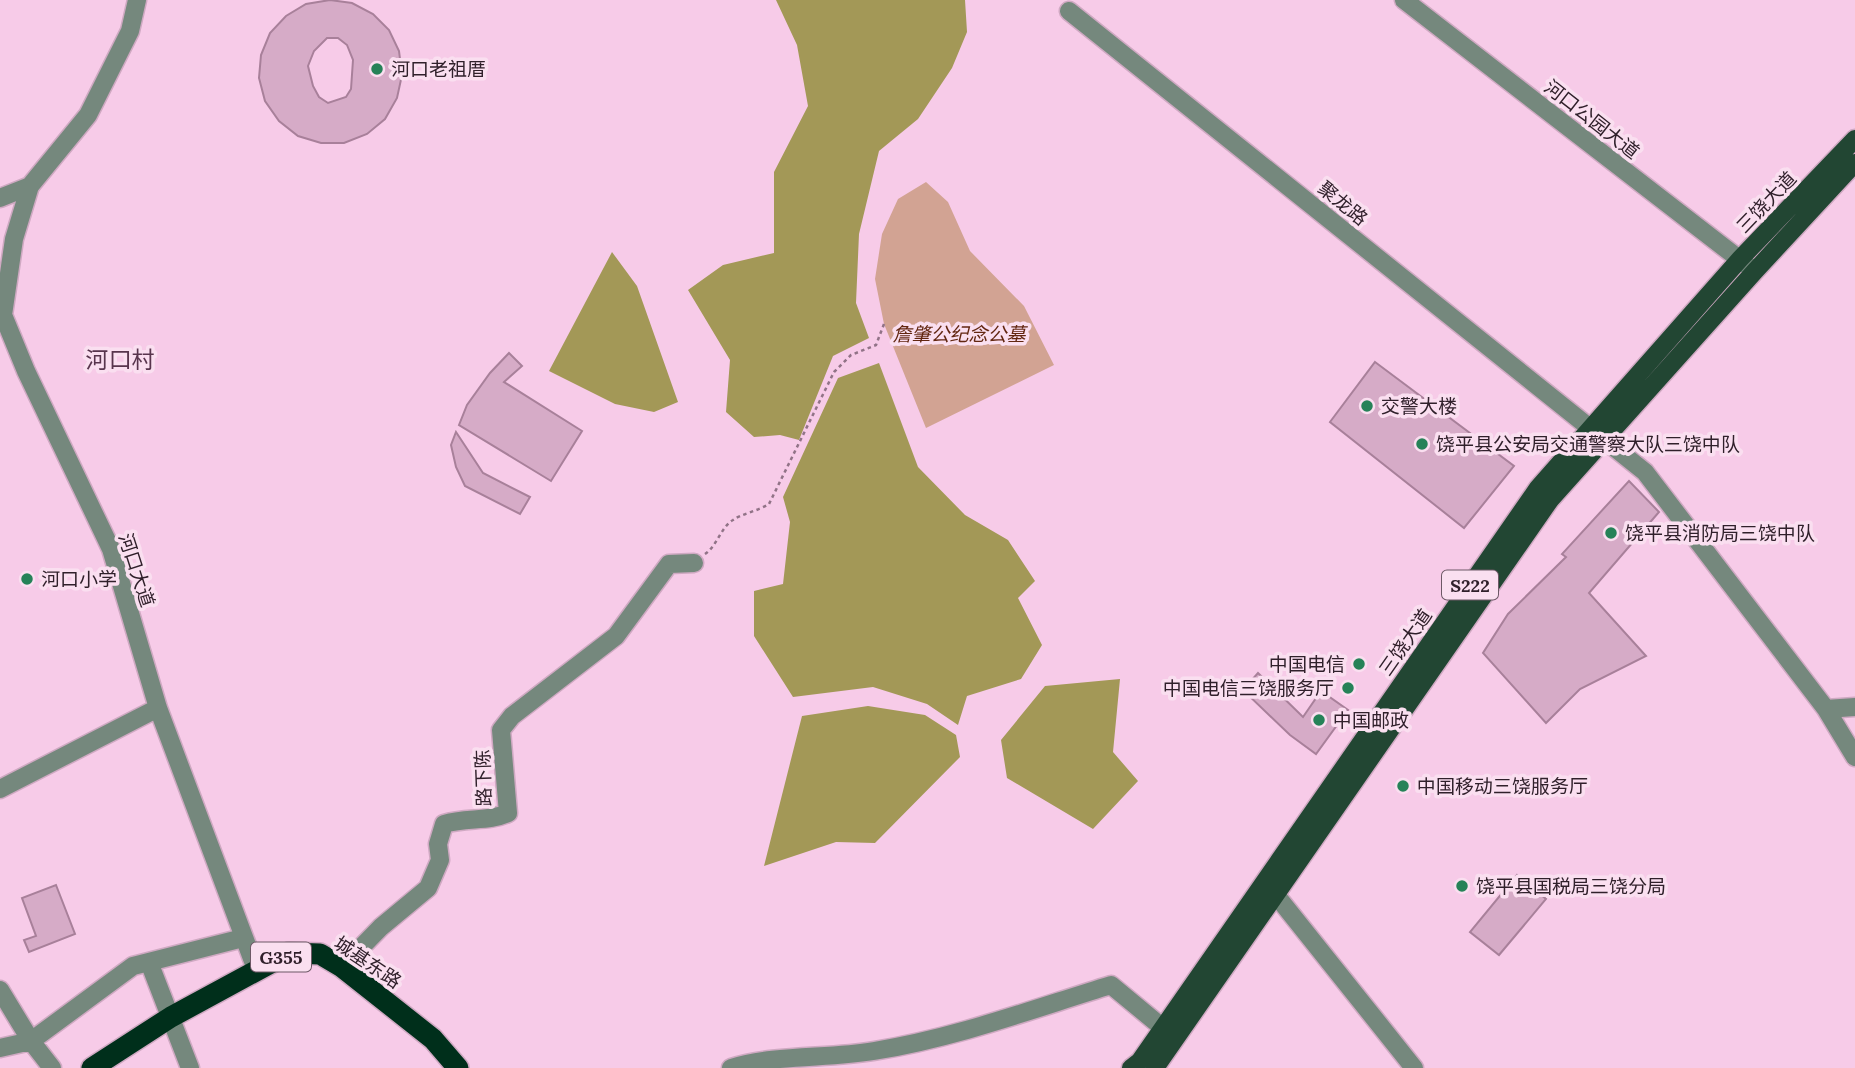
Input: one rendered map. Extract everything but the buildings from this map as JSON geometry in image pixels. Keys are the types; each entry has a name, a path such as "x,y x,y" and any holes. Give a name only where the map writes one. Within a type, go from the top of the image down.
{"highway":[{"name":"城基东路","path":"92,1068 171,1017 289,953 320,954 342,967 433,1040 458,1068"}],"main road":[{"name":"三饶大道","path":"1144,1066 1163,1028 1270,888 1538,488 1740,259 1855,139"},
{"name":"三饶大道","path":"1144,1066 1550,500 1855,163"}],"street":[{"path":"0,198 30,187 88,115 130,31 136,0"},
{"name":"河口公园大道","path":"1404,0 1755,271"},
{"name":"聚龙路","path":"1069,11 1645,472 1826,709 1855,757"},
{"name":"河口大道","path":"30,187 14,239 3,315 26,371 111,549 158,708 256,970"},
{"name":"路下陈","path":"342,967 381,927 428,888 439,860 438,844 444,824 458,820 495,819 508,813 501,730 512,716 616,636 669,564 694,562"},
{"path":"1826,709 1855,707"},
{"path":"0,789 158,708"},
{"path":"1270,888 1414,1068"},
{"path":"0,1048 31,1041 133,966 243,938"},
{"path":"149,962 190,1068"},
{"path":"731,1068 807,1057 871,1052 936,1040 1111,985 1163,1028"},
{"path":"0,989 31,1041 52,1068"}],"path":[{"path":"694,562 711,550 732,520 756,512 769,504 834,372 852,355 876,345 884,324"}],"green space":[{"name":"詹肇公纪念公墓","path":"926,182 948,202 970,251 1024,306 1054,365 926,428 884,324 875,279 882,234 898,199"}],"shaded area":[{"path":"776,0 965,0 967,32 952,68 918,119 879,151 859,234 856,303 869,338 833,356 799,440 780,435 754,437 726,412 730,360 688,290 723,265 774,253 774,172 808,106 797,45"},
{"path":"612,252 637,286 678,402 654,412 615,404 549,371"},
{"path":"879,363 918,467 965,515 1008,540 1035,581 1018,598 1042,645 1021,679 967,696 958,725 927,704 873,687 793,697 754,636 754,591 783,584 790,522 783,497 838,378"},
{"path":"1120,679 1113,752 1138,781 1093,829 1007,778 1001,740 1045,686"},
{"path":"868,706 925,715 956,735 960,757 875,843 836,842 764,866 802,716"}],"place":[{"name":"河口老祖厝","path":"377,69"},
{"name":"交警大楼","path":"1367,406"},
{"name":"饶平县公安局交通警察大队三饶中队","path":"1422,444"},
{"name":"饶平县消防局三饶中队","path":"1611,533"},
{"name":"河口小学","path":"27,579"},
{"name":"中国电信","path":"1359,664"},
{"name":"中国电信三饶服务厅","path":"1348,688"},
{"name":"中国邮政","path":"1319,720"},
{"name":"中国移动三饶服务厅","path":"1403,786"},
{"name":"饶平县国税局三饶分局","path":"1462,886"}],"district":[{"name":"河口村","path":"120,359"}]}
